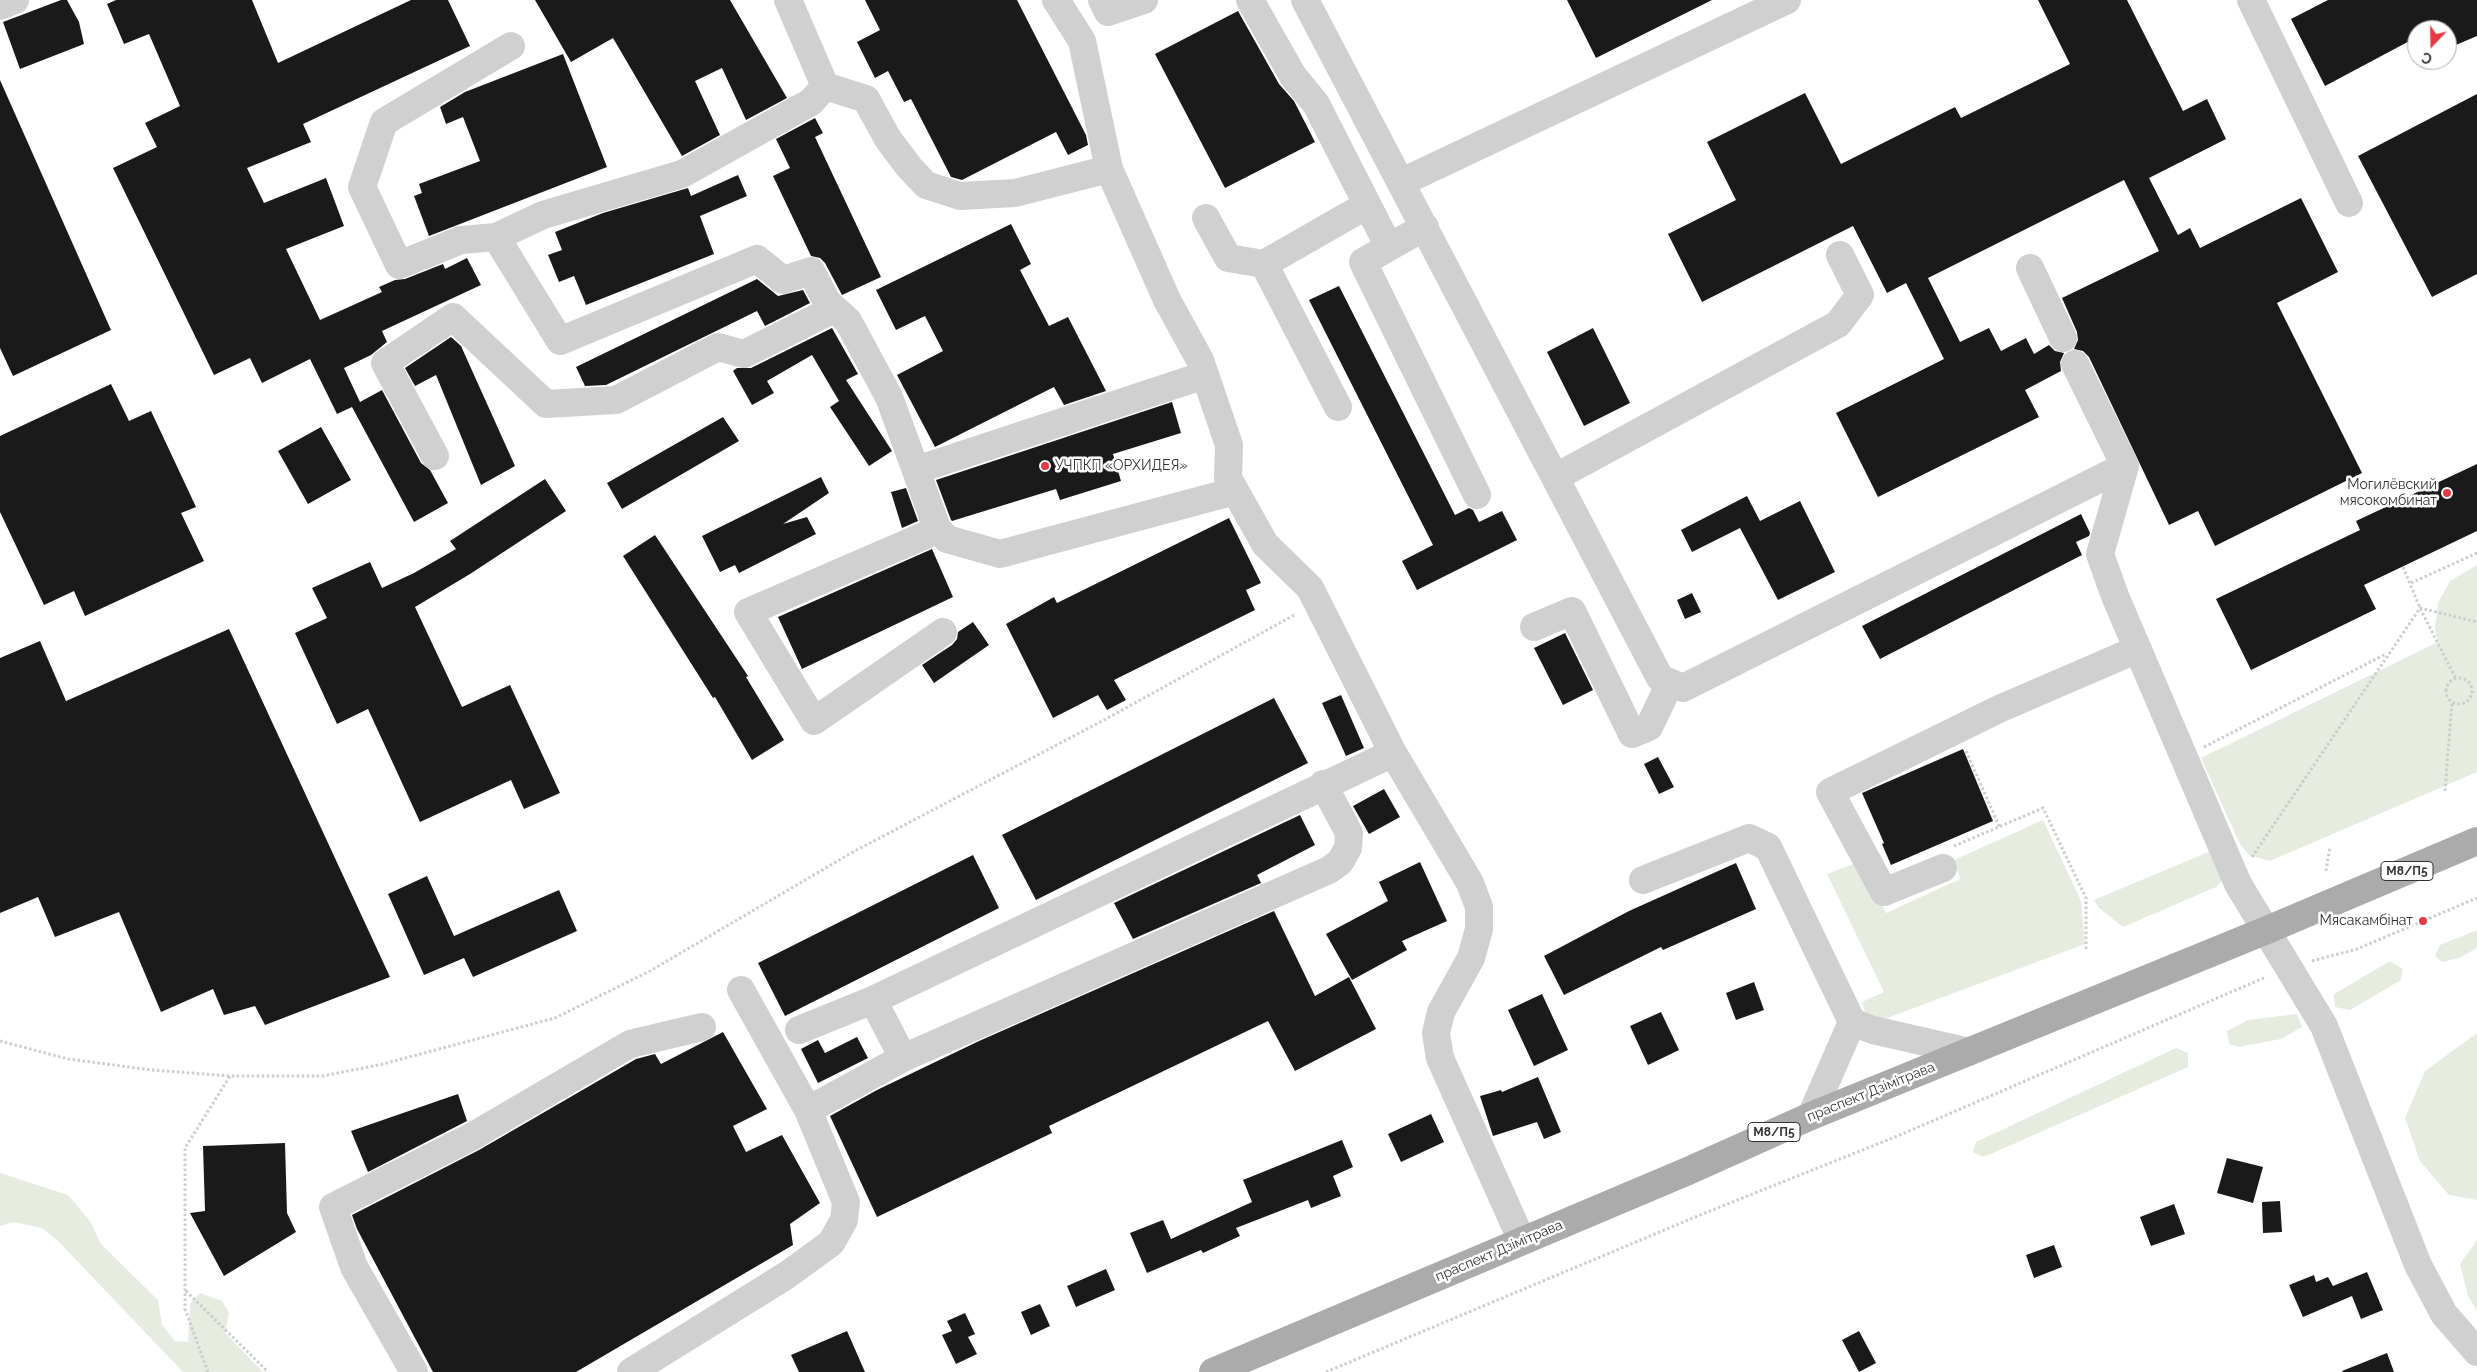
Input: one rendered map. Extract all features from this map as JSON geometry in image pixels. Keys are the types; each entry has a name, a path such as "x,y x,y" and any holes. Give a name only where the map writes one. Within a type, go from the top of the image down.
{"main road":[{"name":"праспект Дзімітрава","path":"1213,1372 1688,1171 1811,1116 2267,930 2477,841"}],"street":[{"path":"0,6 15,0"},
{"path":"788,0 825,86 866,99 888,139 909,167 926,185 960,196 1015,193 1109,169"},
{"path":"1056,0 1082,41 1109,169 1167,300 1200,360 1229,445 1228,478 1265,544 1310,588 1393,752 1470,883 1479,907 1479,929 1471,958 1441,1012 1436,1033 1440,1058 1522,1241"},
{"path":"1102,0 1108,12 1144,0"},
{"path":"1250,0 1293,76 1316,104 1389,247"},
{"path":"1305,0 1402,182 1660,678 1683,688 2125,466"},
{"path":"1402,182 1787,0"},
{"path":"2251,0 2349,202"},
{"path":"511,46 384,122 362,187 399,265 461,240 496,237 543,215 682,174 811,102 825,86"},
{"path":"1206,218 1228,258 1264,264 1367,205"},
{"path":"1425,226 1362,262 1477,495"},
{"path":"496,237 560,341 757,259 783,280 811,271 827,302 848,321 889,397 936,528 947,539 1000,554 1235,491"},
{"path":"1556,477 1838,324 1860,295 1840,255"},
{"path":"1264,264 1338,407"},
{"path":"2030,268 2063,338"},
{"path":"435,456 385,363 453,317 546,404 616,400 718,347 744,354 834,309"},
{"path":"2075,364 2125,466 2100,554 2138,649 2238,884 2324,1026 2418,1265 2444,1314 2477,1352"},
{"path":"916,470 1205,375"},
{"path":"936,528 926,535 748,612 814,721 943,632"},
{"path":"1534,627 1572,611 1632,734 1649,727 1670,683"},
{"path":"1943,868 1884,892 1830,792 1956,731 2138,649"},
{"path":"799,1030 873,1000 1393,752"},
{"path":"808,1110 903,1058 1328,870 1340,862 1348,848 1349,833 1323,784"},
{"path":"1643,880 1749,838 1768,847 1852,1022 1873,1030 1969,1052"},
{"path":"631,1372 786,1275 831,1243 844,1220 846,1202 808,1110 740,990"},
{"path":"873,1000 903,1058"},
{"path":"1811,1116 1852,1022"},
{"path":"414,1372 354,1267 333,1207 471,1137 630,1044 702,1027"}],"path":[{"path":"2412,583 2477,553"},
{"path":"2403,566 2412,583 2420,608 2456,679 2468,682 2472,694 2464,703 2452,702"},
{"path":"0,1041 68,1059 152,1070 230,1076 323,1076 383,1064 555,1018 650,971 853,852 1106,719 1317,602"},
{"path":"2420,608 2477,622"},
{"path":"2248,864 2338,732 2387,654 2420,608"},
{"path":"2184,757 2387,654"},
{"path":"2445,791 2452,702 2447,696 2447,687 2456,679"},
{"path":"1956,731 2000,828"},
{"path":"1943,868 1938,852 2000,828 2043,808 2086,898 2086,949"},
{"path":"2326,871 2330,847"},
{"path":"1326,1372 1705,1213 1900,1135 2288,967 2357,949 2477,898"},
{"path":"208,1372 185,1308 185,1148 230,1076"},
{"path":"186,1290 268,1372"}],"shaded area":[{"path":"2477,565 2477,772 2270,861 2249,855 2240,844 2201,758 2438,642 2435,629 2438,603 2450,581"},
{"path":"2043,820 2081,901 2085,944 1882,1020 1865,1012 1862,1002 1884,992 1827,874 1861,861 1886,913 1960,879 1954,860"},
{"path":"2213,850 2224,874 2221,882 2216,887 2123,927 2099,908 2094,900"},
{"path":"2477,930 2477,948 2459,958 2442,962 2435,956 2440,945"},
{"path":"2390,961 2403,969 2401,980 2350,1010 2335,1007 2334,994"},
{"path":"2297,1014 2302,1027 2281,1039 2238,1047 2229,1044 2227,1031 2248,1020"},
{"path":"2477,1033 2477,1200 2449,1195 2420,1161 2405,1118 2425,1071"},
{"path":"2176,1048 2188,1053 2188,1067 1983,1157 1973,1152 1976,1142"},
{"path":"0,1173 68,1195 90,1221 101,1244 158,1300 162,1325 175,1341 188,1342 190,1304 200,1293 222,1301 229,1313 225,1333 263,1372 183,1372 58,1241 42,1228 14,1222 0,1226"},
{"path":"2477,1240 2477,1311 2468,1296 2460,1264"}],"building":[{"path":"61,0 67,0 79,22 84,44 20,69 3,22"},
{"path":"116,0 252,0 278,63 411,0 448,0 470,46 303,124 311,142 247,168 264,203 326,178 344,226 286,249 320,320 382,292 379,287 395,280 405,279 443,264 445,269 467,258 481,285 382,331 387,342 371,355 344,368 360,402 382,390 421,463 430,470 448,503 414,522 352,407 337,414 310,359 262,383 250,358 214,375 113,168 157,147 145,123 180,106 149,34 124,44 107,4"},
{"path":"535,0 730,0 787,98 746,120 722,68 695,81 720,135 682,156 613,38 571,62"},
{"path":"865,0 1017,0 1086,135 1088,145 1068,155 1056,132 962,180 951,177 911,99 904,102 888,71 875,78 857,42 880,30"},
{"path":"1567,0 1712,0 1596,58"},
{"path":"2038,0 2127,0 2183,111 2207,99 2226,139 2149,178 2178,235 2190,228 2200,248 2301,198 2338,272 2277,303 2362,473 2215,546 2198,511 2169,525 2089,357 2083,351 2074,349 2078,340 2077,332 2062,298 2159,251 2124,180 1928,278 1960,342 1989,328 2001,351 2026,338 2034,354 2049,345 2055,351 2064,353 2060,362 2061,371 2025,390 2039,417 1878,497 1836,413 1944,359 1906,283 1887,293 1853,226 1702,302 1668,234 1736,200 1707,142 1805,93 1841,164 1955,107 1961,118 2070,64"},
{"path":"2328,0 2477,0 2477,36 2457,44 2457,20 2407,20 2407,42 2325,86 2291,19"},
{"path":"1238,11 1279,84 1294,101 1315,142 1225,188 1155,54"},
{"path":"563,54 607,167 429,236 414,196 422,193 419,184 480,161 463,117 446,124 440,107 465,92"},
{"path":"0,80 111,330 13,376 0,348"},
{"path":"2477,94 2477,274 2432,297 2358,156"},
{"path":"815,118 823,133 815,137 881,277 842,295 825,263 820,258 811,256 773,176 790,168 776,139"},
{"path":"738,175 747,196 700,216 714,254 586,305 574,276 559,282 548,255 562,250 555,232 603,213 688,188 691,196"},
{"path":"1011,224 1031,264 1020,270 1049,326 1068,317 1106,391 1064,405 1054,387 935,447 897,375 943,351 925,316 896,330 876,290"},
{"path":"757,279 778,296 803,290 810,303 765,326 757,311 606,385 585,386 576,367"},
{"path":"1339,286 1455,515 1469,508 1473,510 1479,522 1502,511 1517,540 1417,590 1402,561 1433,545 1309,300"},
{"path":"832,328 858,374 846,380 892,451 869,466 830,407 839,401 812,355 767,381 774,393 752,405 733,371 737,368 751,368"},
{"path":"1593,328 1630,403 1584,426 1547,352"},
{"path":"451,337 461,346 515,466 481,485 436,375 415,386 405,368"},
{"path":"111,384 129,421 151,411 196,507 181,513 204,561 85,616 74,591 44,605 0,512 0,436"},
{"name":"УЧПКП «ОРХИДЕЯ»","path":"1172,402 1181,433 1113,454 1121,481 1060,500 1056,489 951,520 936,480"},
{"path":"723,417 739,441 622,509 607,483"},
{"path":"321,427 351,480 308,504 278,451"},
{"path":"2477,464 2477,531 2364,585 2376,609 2251,670 2216,599 2360,530 2356,521"},
{"path":"821,477 829,493 783,524 807,517 816,534 739,573 735,565 720,572 702,536"},
{"path":"545,479 566,511 470,574 415,607 462,707 510,685 560,793 524,809 511,780 420,822 368,709 337,724 295,633 327,618 312,588 370,562 382,588 414,573 456,549 450,541"},
{"path":"906,488 918,521 902,528 891,492"},
{"path":"1747,496 1760,521 1800,501 1835,572 1778,600 1740,528 1692,552 1681,530"},
{"path":"2081,514 2090,533 2089,536 2076,542 2082,555 1880,659 1862,626"},
{"path":"1229,518 1261,583 1246,590 1255,610 1114,680 1126,700 1107,710 1098,695 1053,718 1006,624 1054,597 1057,603"},
{"path":"655,535 748,676 746,677 784,740 752,760 715,697 713,698 623,556"},
{"path":"932,549 953,597 802,669 778,617"},
{"path":"1692,593 1701,612 1685,619 1677,600"},
{"path":"973,622 989,645 934,683 922,665 952,645 957,639 958,632"},
{"path":"229,629 390,977 265,1025 255,1006 224,1015 213,989 161,1012 119,912 55,937 38,897 0,913 0,658 40,641 66,701"},
{"path":"1565,633 1593,690 1563,705 1534,648"},
{"path":"1341,695 1364,748 1346,756 1322,703"},
{"path":"1274,698 1308,763 1036,900 1002,835"},
{"path":"1963,749 1993,821 1891,865 1882,844 1884,843 1862,793"},
{"path":"1658,757 1674,787 1659,794 1644,764"},
{"path":"1384,789 1400,817 1369,834 1353,806"},
{"path":"1300,815 1315,845 1257,875 1261,883 1133,939 1114,903"},
{"path":"973,855 999,908 785,1016 758,963"},
{"path":"1420,862 1447,921 1402,941 1407,950 1352,980 1326,934 1388,901 1379,882"},
{"path":"1736,863 1756,909 1663,950 1661,947 1564,995 1544,956 1629,911"},
{"path":"427,876 454,936 559,890 577,931 473,977 464,958 424,975 388,894"},
{"path":"1274,911 1315,996 1349,977 1376,1029 1295,1071 1268,1021 1049,1126 1052,1133 877,1217 830,1116 877,1090 979,1041"},
{"path":"1754,982 1764,1010 1736,1020 1726,993"},
{"path":"1542,994 1568,1050 1534,1066 1508,1010"},
{"path":"1661,1012 1679,1050 1648,1065 1630,1026"},
{"path":"723,1032 767,1109 733,1126 746,1152 782,1135 820,1203 790,1224 793,1245 576,1372 433,1372 357,1229 352,1215 479,1150 636,1059 655,1054 661,1064"},
{"path":"857,1037 868,1058 818,1083 801,1049 818,1040 825,1053"},
{"path":"1538,1077 1561,1132 1544,1139 1537,1122 1493,1136 1480,1096 1501,1090 1502,1092"},
{"path":"458,1094 467,1121 368,1172 351,1131"},
{"path":"1431,1114 1444,1142 1401,1162 1388,1134"},
{"path":"1342,1140 1353,1167 1333,1176 1341,1196 1311,1208 1308,1200 1236,1228 1240,1236 1203,1253 1201,1250 1147,1273 1130,1233 1163,1220 1171,1239 1252,1202 1243,1180"},
{"path":"285,1143 287,1213 296,1232 224,1276 190,1213 205,1211 203,1146"},
{"path":"2227,1158 2263,1167 2253,1203 2217,1193"},
{"path":"2280,1201 2282,1232 2263,1233 2262,1202"},
{"path":"2174,1204 2185,1234 2151,1246 2140,1217"},
{"path":"2054,1245 2062,1267 2034,1278 2026,1255"},
{"path":"1106,1269 1115,1290 1076,1307 1067,1286"},
{"path":"2367,1272 2383,1310 2361,1319 2352,1296 2303,1317 2289,1285 2314,1275 2316,1282 2328,1277 2333,1286"},
{"path":"1040,1304 1050,1326 1031,1335 1021,1312"},
{"path":"965,1313 975,1334 968,1337 977,1354 956,1364 942,1335 952,1331 947,1321"},
{"path":"847,1331 865,1372 799,1372 791,1355"},
{"path":"1859,1331 1876,1363 1859,1372 1842,1340"},
{"path":"2387,1353 2394,1372 2342,1371"}],"place":[{"name":"УЧПКП «ОРХИДЕЯ»","path":"1045,466"},
{"name":"Могилёвский мясокомбинат","path":"2447,493"},
{"name":"Мясакамбінат","path":"2423,921"}]}
